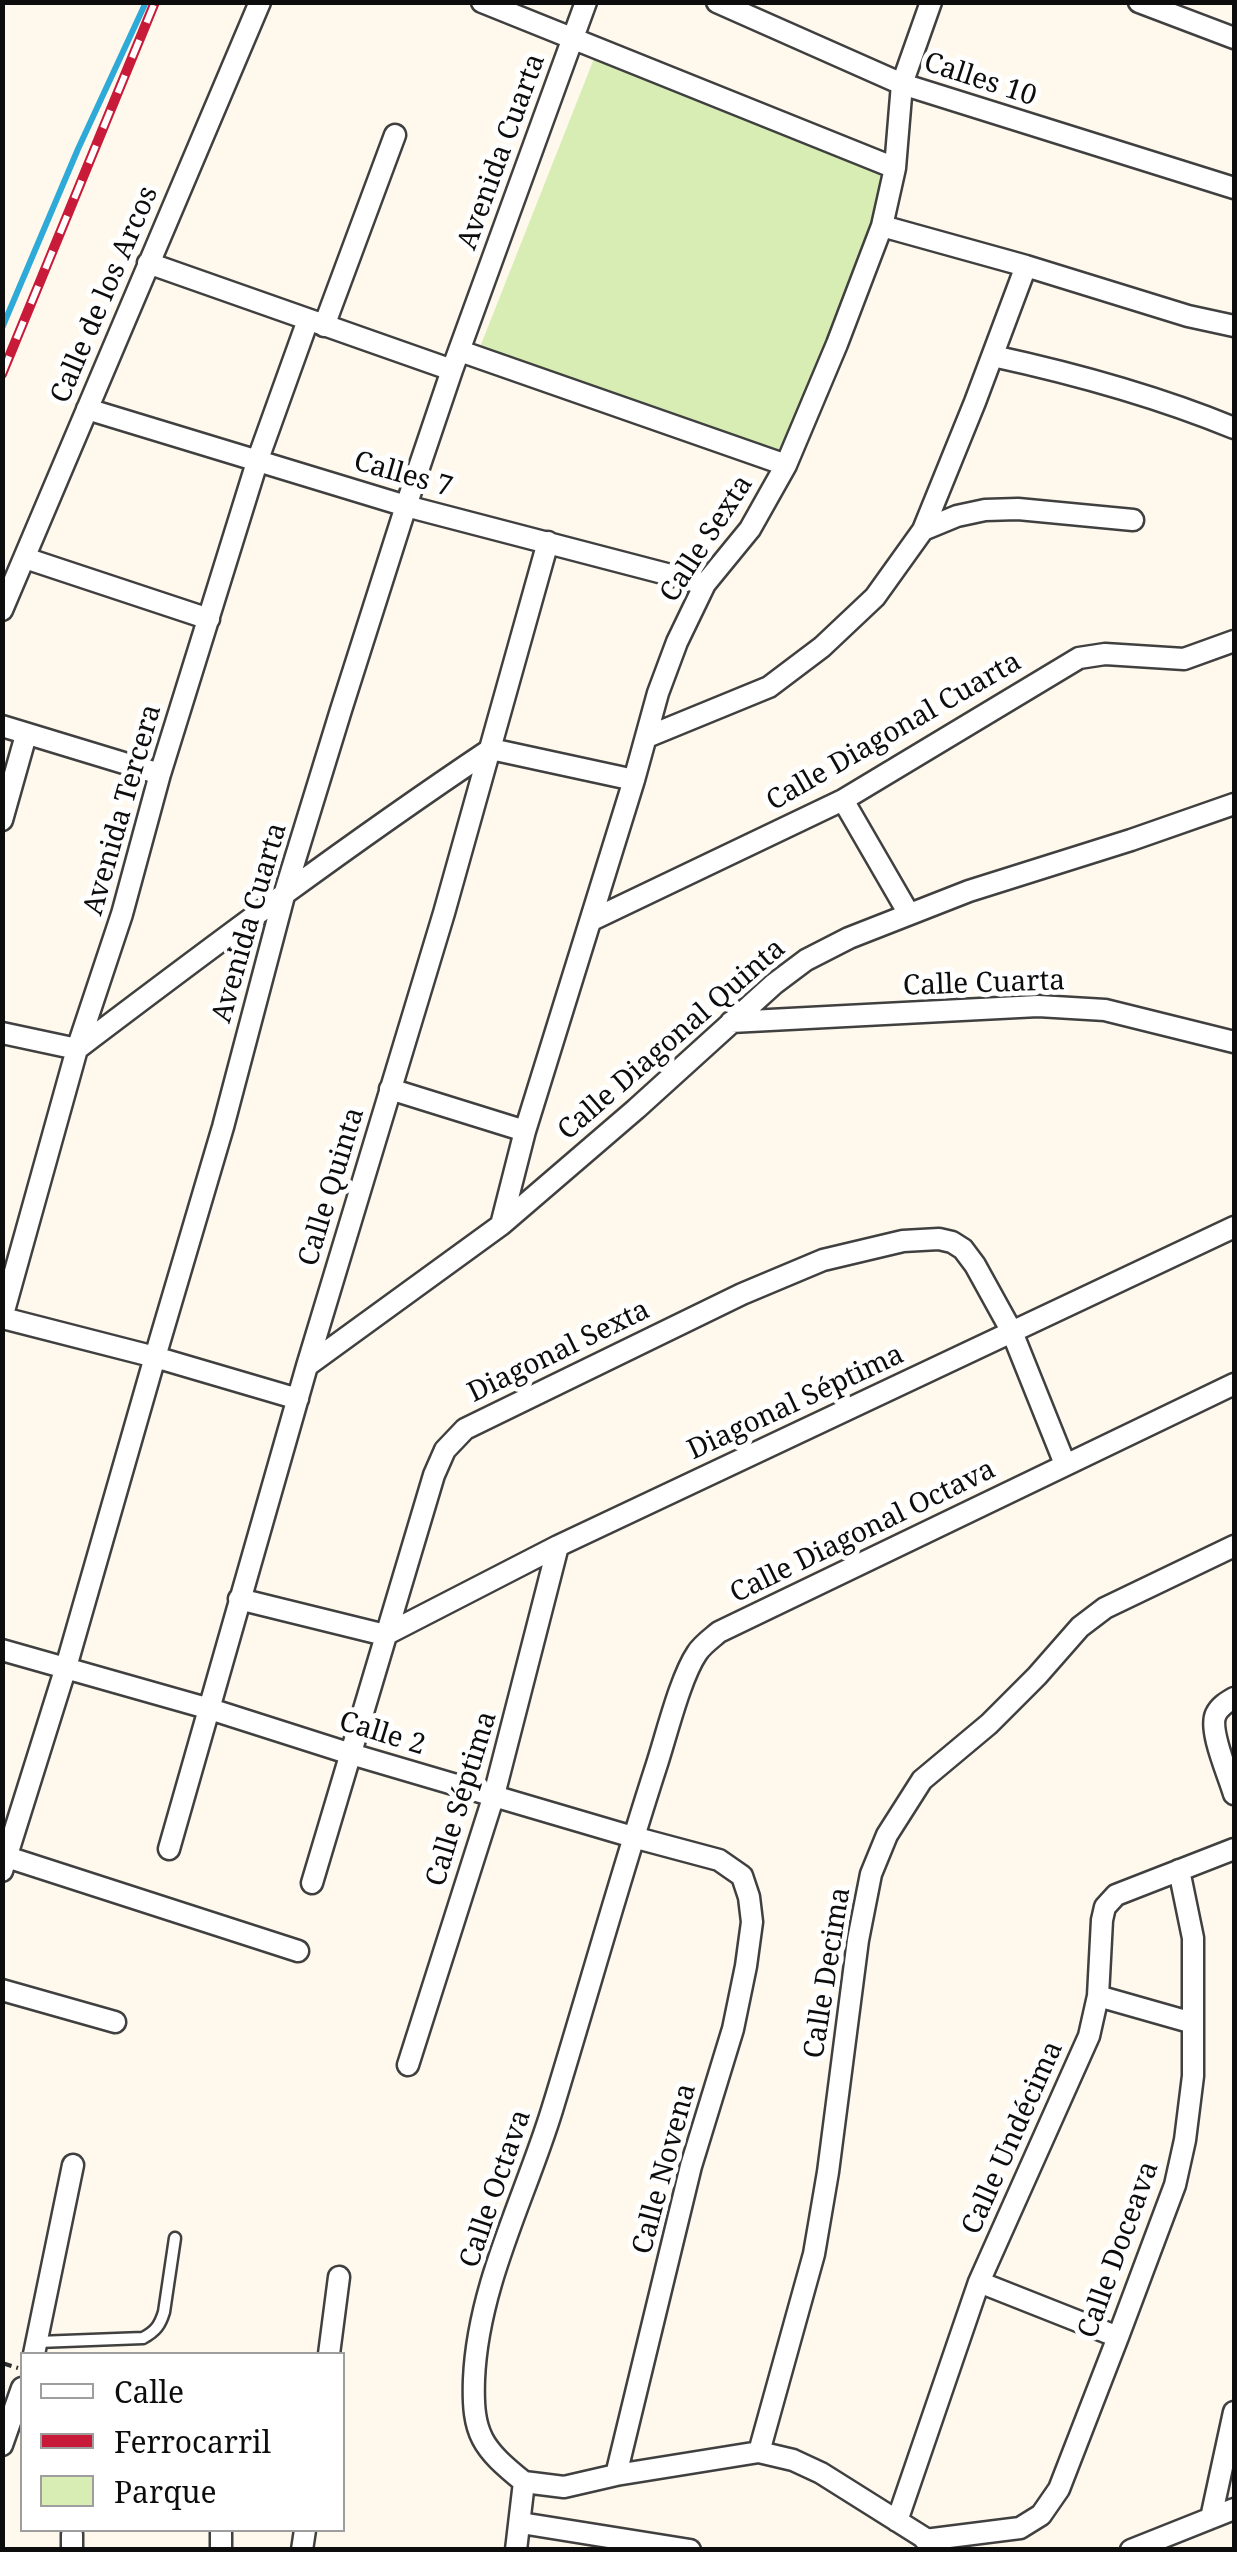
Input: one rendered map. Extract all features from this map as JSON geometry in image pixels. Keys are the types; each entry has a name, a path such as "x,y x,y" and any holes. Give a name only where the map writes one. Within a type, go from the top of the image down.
{"street":[{"name":"Calle de los Arcos","path":"2,610 260,2"},
{"path":"482,2 896,168"},
{"name":"Avenida Cuarta","path":"5,1864 223,1127 285,892 406,506 586,2"},
{"name":"Calles 10","path":"718,2 902,84 1234,188"},
{"name":"Calle Sexta","path":"501,1226 525,1130 676,642 705,584 750,529 786,465 882,226 896,168 902,84 930,2"},
{"path":"1139,2 1234,38"},
{"name":"Avenida Tercera","path":"2,1318 77,1049 122,914 160,774 258,459 395,136"},
{"path":"882,226 1234,326"},
{"path":"148,262 316,323 456,360 786,465"},
{"path":"646,737 769,687 809,657 875,597 923,530 1026,266"},
{"path":"993,356 1107,382 1234,428"},
{"name":"Calles 7","path":"88,409 406,506 705,584"},
{"path":"923,530 956,516 984,510 1018,509 1133,520"},
{"name":"Calle Quinta","path":"170,1849 239,1599 491,749 548,542"},
{"path":"25,558 209,619"},
{"name":"Calle Diagonal Cuarta","path":"592,920 843,800 1079,658 1104,654 1184,659 1234,641"},
{"path":"2,726 160,774"},
{"path":"2,820 26,734"},
{"path":"2,1033 77,1049 285,892 491,749 634,780"},
{"path":"843,800 909,914"},
{"name":"Calle Diagonal Quinta","path":"307,1366 501,1226 806,960 849,938 969,891 1234,804"},
{"name":"Calle Cuarta","path":"732,1022 1038,1006 1105,1010 1234,1042"},
{"path":"390,1089 525,1130"},
{"name":"Diagonal Séptima","path":"385,1635 558,1546 1234,1228"},
{"name":"Diagonal Sexta","path":"312,1882 434,1475 445,1450 465,1429 742,1294 823,1260 903,1241 939,1240 963,1249 1012,1332"},
{"path":"2,1318 298,1399"},
{"path":"1012,1332 1065,1464"},
{"name":"Calle Diagonal Octava","path":"633,1837 685,1679 697,1651 719,1632 1234,1384"},
{"name":"Calle Séptima","path":"408,2064 494,1795 558,1546"},
{"name":"Calle Decima","path":"759,2452 814,2254 858,1940 872,1874 888,1835 922,1780 989,1724 1080,1627 1105,1608 1234,1546"},
{"path":"239,1599 385,1635"},
{"name":"Calle 2","path":"2,1650 719,1860 742,1876"},
{"path":"1234,1698 1221,1706 1214,1717 1214,1732 1234,1794"},
{"name":"Calle Octava","path":"524,2482 491,2456 475,2417 474,2379 480,2326 496,2268 551,2115 633,1837"},
{"name":"Calle Undécima","path":"897,2522 979,2282 1088,2036 1098,1996 1106,1907 1116,1895 1234,1849"},
{"path":"5,1864 298,1951"},
{"name":"Calle Doceava","path":"935,2545 1020,2528 1041,2516 1060,2489 1175,2185 1193,2076 1194,2023 1193,1938 1179,1870"},
{"name":"Calle Novena","path":"616,2474 691,2166 733,2029 752,1922 742,1876"},
{"path":"2,1990 114,2022"},
{"path":"1098,1996 1194,2023"},
{"path":"36,2348 73,2165"},
{"path":"328,2352 339,2277"},
{"path":"979,2282 1118,2337"},
{"path":"2,2445 20,2394"},
{"path":"1211,2518 1234,2412"},
{"path":"516,2550 524,2482 564,2487 616,2474 759,2452 821,2472 935,2545"},
{"path":"1131,2550 1234,2509"},
{"path":"520,2523 599,2543 690,2550"}],"lane":[{"path":"36,2348 144,2338 155,2332 164,2312 175,2238"}],"green space":[{"path":"597,51 893,174 784,460 480,347"}],"waterway":[{"path":"2,328 146,2"}],"railway":[{"path":"2,374 155,2"}]}
